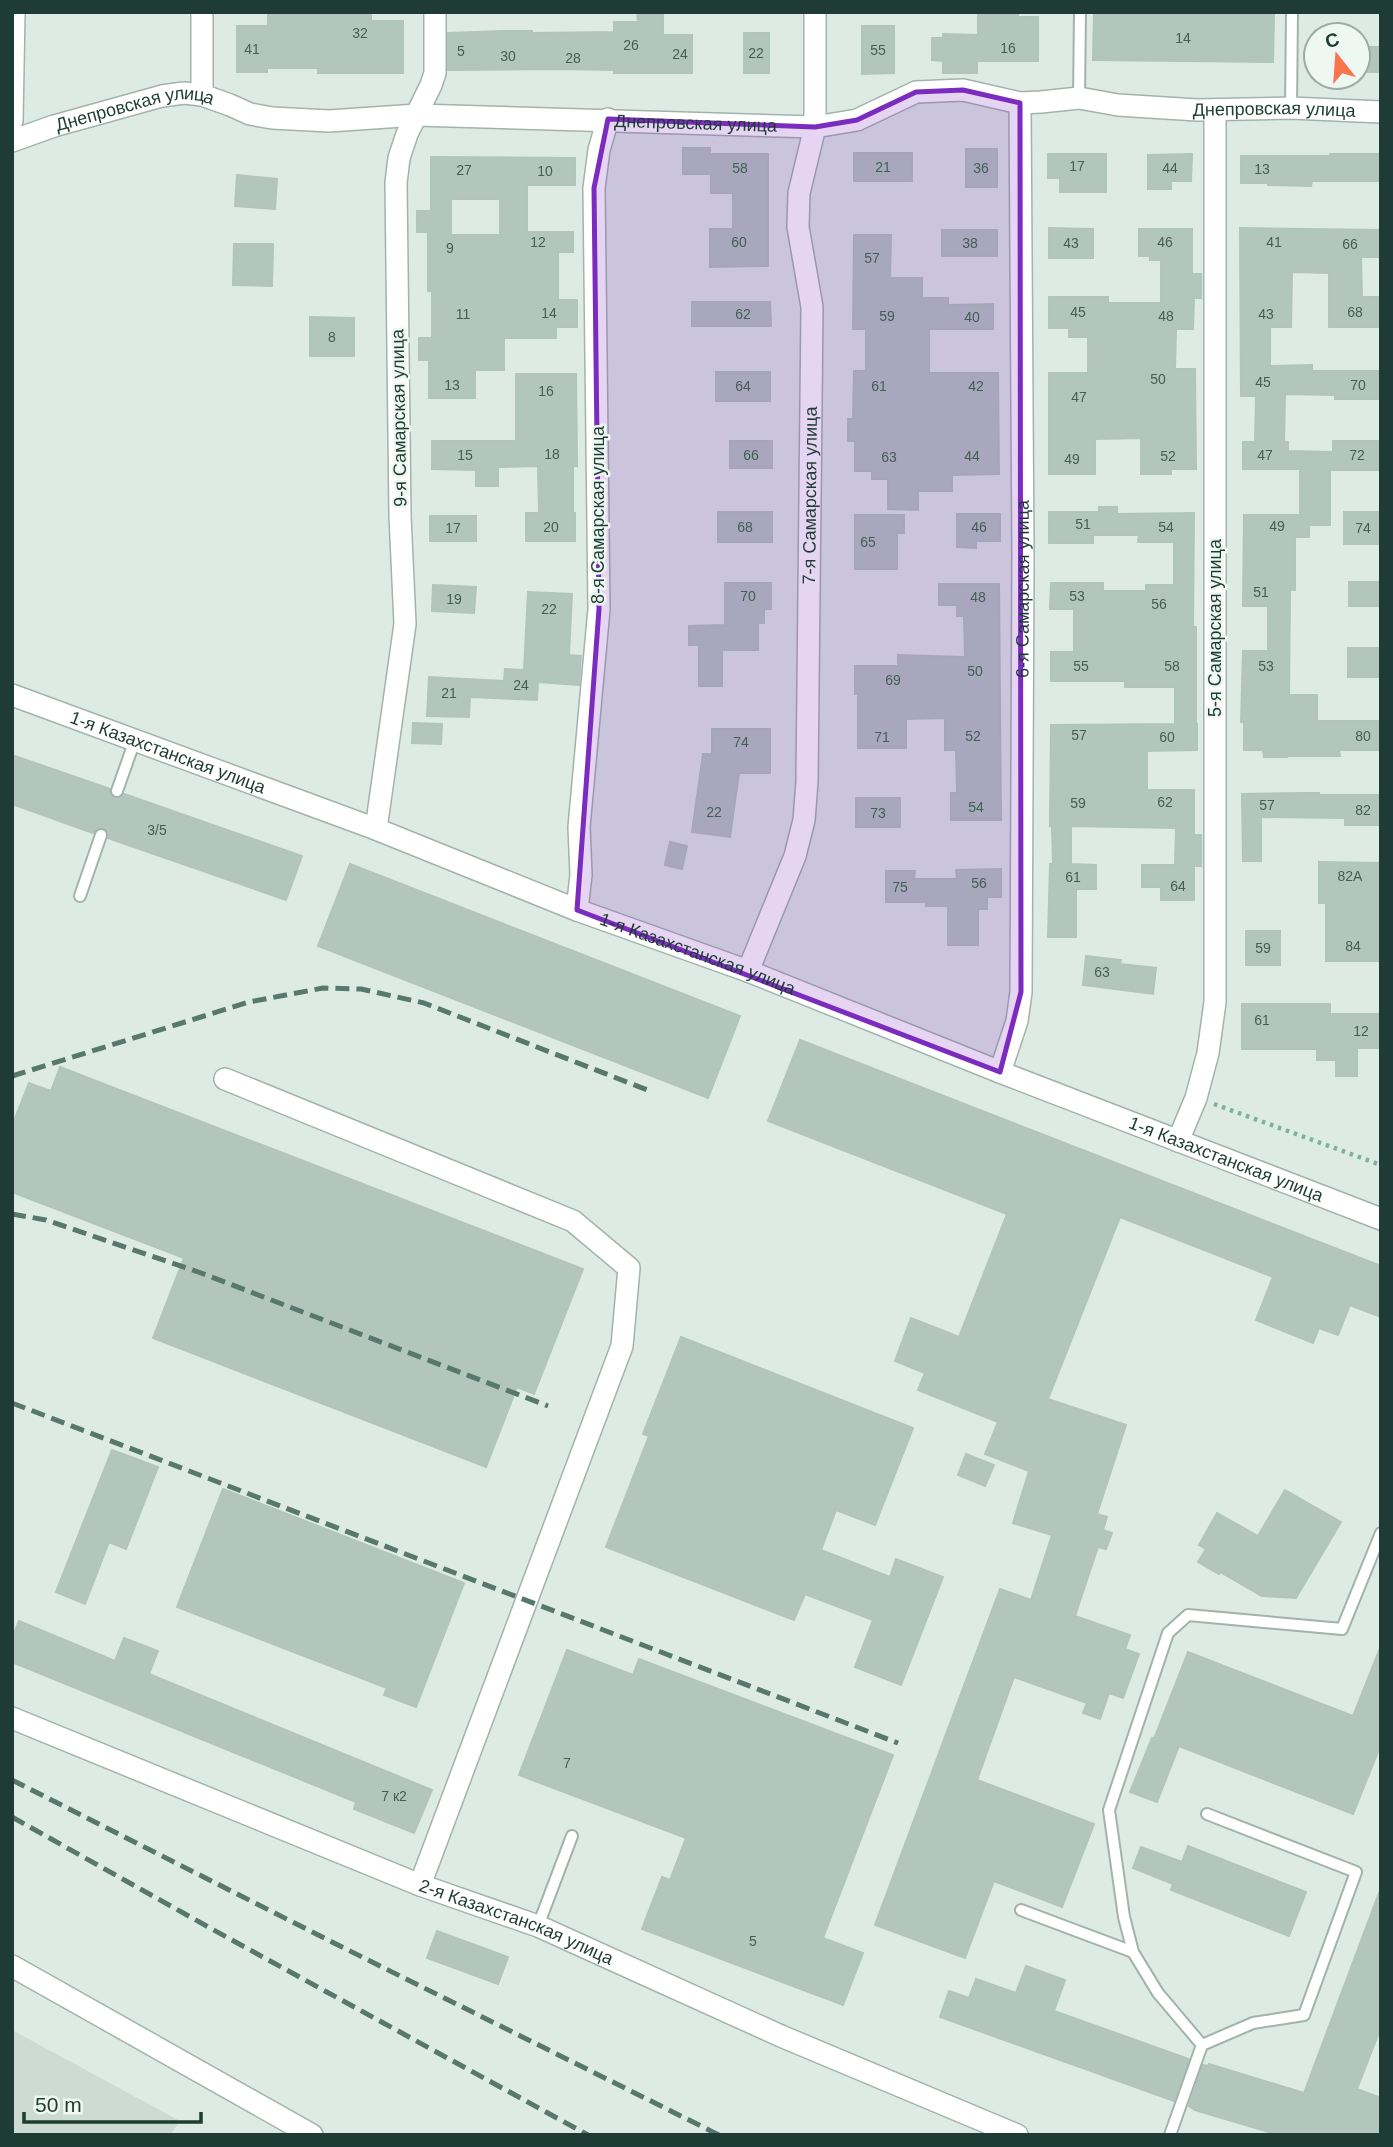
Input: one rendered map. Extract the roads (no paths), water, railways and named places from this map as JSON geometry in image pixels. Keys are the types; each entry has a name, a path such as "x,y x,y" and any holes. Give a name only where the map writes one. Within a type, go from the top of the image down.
{"street":[{"path":"12,121 14,12"},
{"path":"202,12 202,95"},
{"name":"9-я Самарская улица","path":"376,829 405,624 400,516 396,183 399,158 407,134 435,73 435,12"},
{"name":"7-я Самарская улица","path":"748,971 795,856 804,820 807,782 812,307 798,227 799,193 815,127 815,12"},
{"name":"Днепровская улица","path":"12,141 54,126 162,96 184,93 202,95 250,114 329,121 417,115 815,127 856,120 916,92 963,90 1020,103 1079,97 1118,105 1216,110 1291,108 1381,111"},
{"name":"6-я Самарская улица","path":"1000,1072 1017,1021 1021,992 1023,541 1020,103"},
{"name":"5-я Самарская улица","path":"1178,1141 1196,1098 1208,1054 1215,1002 1216,110"},
{"name":"8-я Самарская улица","path":"577,910 581,874 579,827 599,608 594,188 599,150 608,119"},
{"name":"1-я Казахстанская улица","path":"12,695 376,829 577,910 748,971 1000,1072 1381,1219"},
{"path":"225,1079 573,1221 629,1268 622,1346 420,1885"},
{"name":"2-я Казахстанская улица","path":"12,1718 420,1885 538,1926 781,2036 1017,2135"},
{"path":"14,1971 312,2135"}],"lane":[{"path":"1079,97 1080,12"},
{"path":"1291,108 1292,12"},
{"path":"117,791 135,740"},
{"path":"80,896 102,835"},
{"path":"1202,2045 1158,1993 1133,1952 1124,1917 1109,1811 1168,1633 1188,1615 1342,1629 1381,1533"},
{"path":"1170,2135 1202,2045 1253,2023 1304,2015 1356,1872 1207,1814"},
{"path":"538,1926 572,1836"},
{"path":"1021,1910 1133,1952"}],"railway":[{"path":"12,1076 249,1002 323,988 361,989 424,1003 650,1091"},
{"path":"12,1214 46,1220 201,1273 548,1406"},
{"path":"12,1403 898,1743"},
{"path":"12,1780 719,2135"},
{"path":"12,1817 588,2135"}]}
